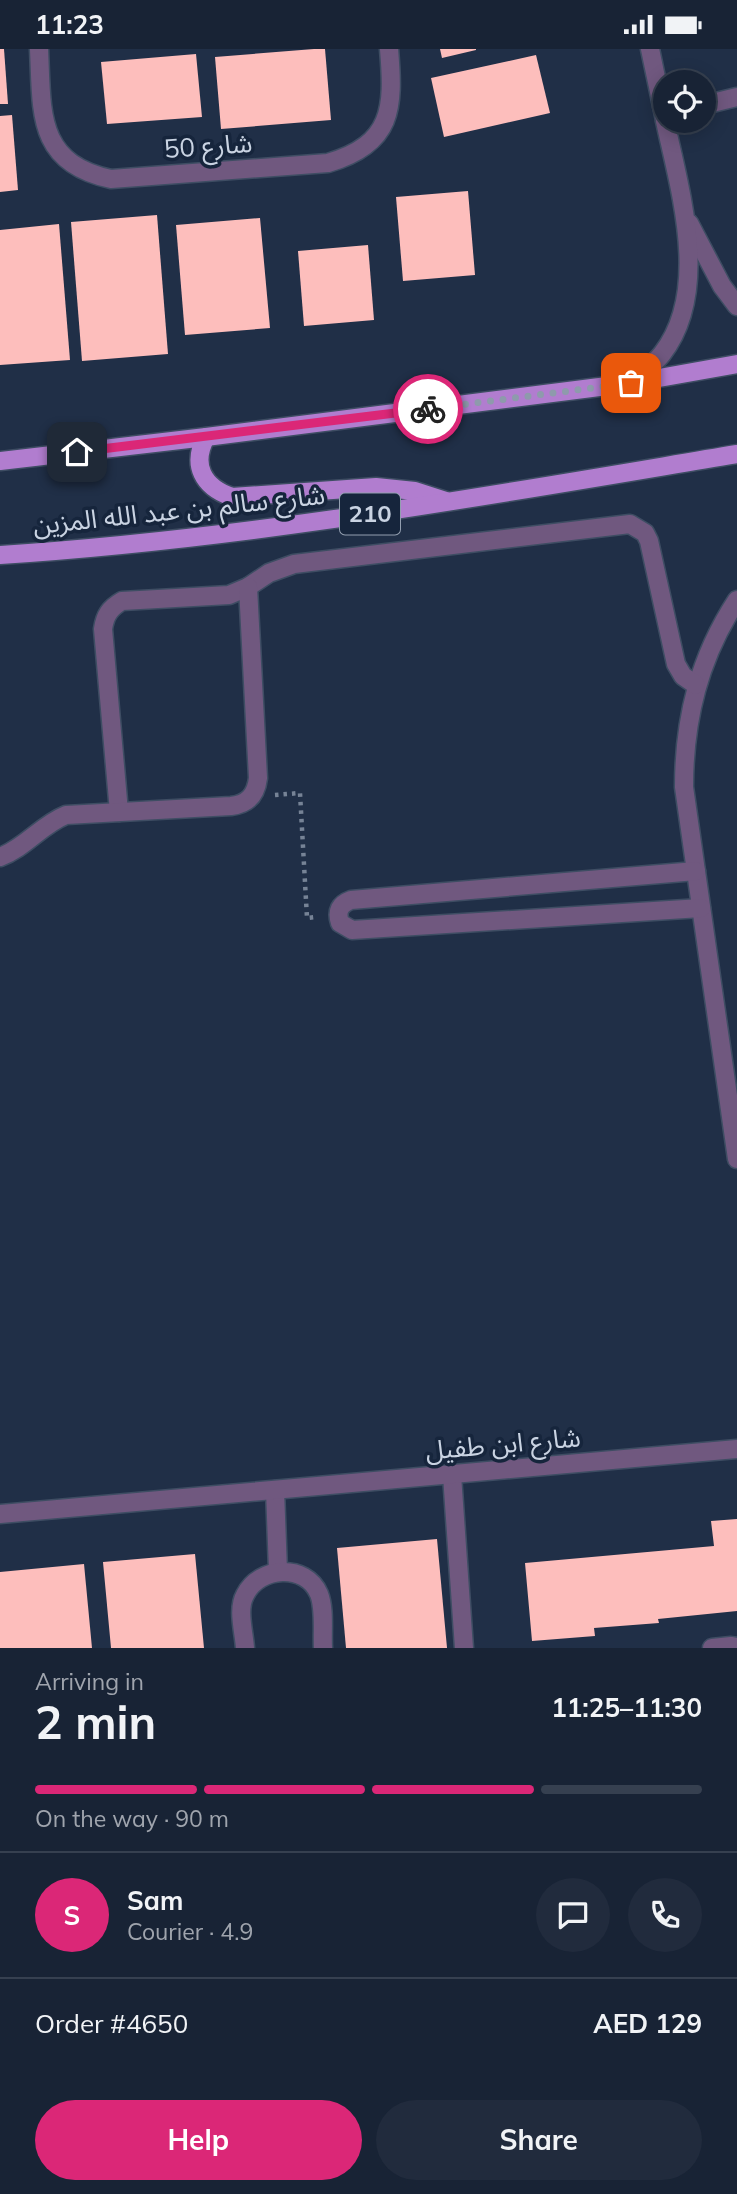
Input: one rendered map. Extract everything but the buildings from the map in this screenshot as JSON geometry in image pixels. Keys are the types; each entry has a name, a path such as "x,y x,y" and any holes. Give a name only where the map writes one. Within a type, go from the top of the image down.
{"main road":[{"path":"0,461 631,383 737,364"},
{"path":"206,437 199,461 202,473 209,484 220,493 232,497 376,487 415,491 451,502"},
{"name":"شارع سالم بن عبد الله المزين","path":"0,555 238,533 451,502 737,454"}],"street":[{"name":"شارع 50","path":"39,49 43,121 50,139 61,154 76,167 111,180 328,163 347,158 364,148 378,134 387,116 392,97 389,49"},
{"path":"650,49 655,70"},
{"path":"716,102 737,97"},
{"path":"631,383 648,370 663,353 682,314 687,293 686,217 668,133"},
{"path":"686,217 722,286 737,306"},
{"path":"119,811 103,629 105,617 112,607 122,601 218,596 248,587 269,573 294,564 631,524 645,533 649,541 676,664 683,675 696,685"},
{"path":"0,857 66,815 239,805 253,796 258,778 248,587"},
{"path":"737,600 709,651 696,685 685,741 684,787 737,1159"},
{"path":"696,871 351,900 344,902 339,908 338,916 340,923 352,930 701,908"},
{"name":"شارع ابن طفيل","path":"0,1514 737,1449"},
{"path":"452,1475 464,1648"},
{"path":"275,1490 278,1571"},
{"path":"245,1648 242,1604 245,1595 251,1585 263,1576 278,1571 295,1573 316,1588 320,1597 323,1648"},
{"path":"712,1648 737,1647"}],"path":[{"path":"253,796 300,793 307,918 338,916"}],"way so far":[{"path":"428,409 631,383"}],"route":[{"path":"77,452 428,409"}]}
